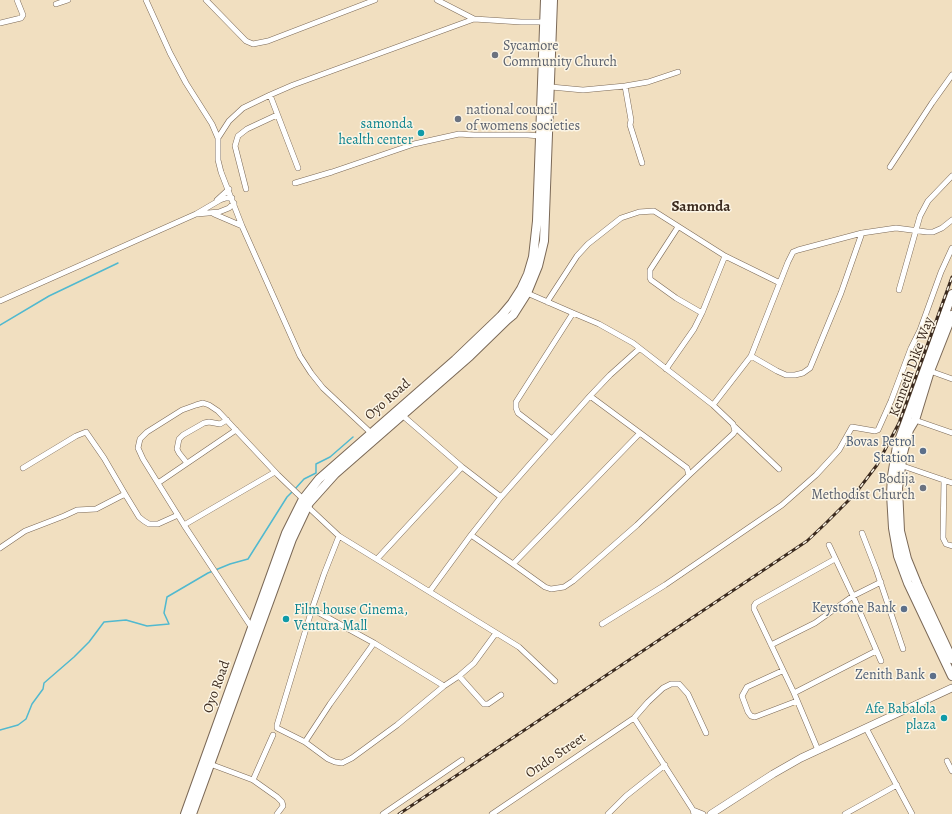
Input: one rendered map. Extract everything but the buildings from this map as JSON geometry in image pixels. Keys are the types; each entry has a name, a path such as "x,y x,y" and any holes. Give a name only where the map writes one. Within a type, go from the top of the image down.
{"main road":[{"name":"Oyo Road","path":"185,814 212,750 305,503 335,474 470,356 513,315 527,293 538,266 544,240 551,87 548,22 545,0"},
{"name":"Oyo Road","path":"192,814 210,764 212,750 252,628 286,533 319,479 478,338 512,304 521,289 531,265 536,240 540,136 548,22 553,0"},
{"name":"Kenneth Dike Way","path":"952,294 947,325 930,371 915,420 892,476 891,511 896,546 908,583 952,659"},
{"name":"Kenneth Dike Way","path":"898,463 903,427 952,315"},
{"name":"Kenneth Dike Way","path":"930,622 952,676"},
{"path":"711,814 773,774 818,750 952,688"}],"street":[{"path":"0,23 20,18 23,14 17,0"},
{"path":"56,4 68,0"},
{"path":"146,0 170,53 186,83 212,124 218,138 218,160 221,172 229,189 242,226 300,356 310,373 323,388 371,433"},
{"path":"206,0 246,41 253,44 268,41 375,0"},
{"path":"437,0 474,19 548,22"},
{"path":"218,138 229,121 243,108 270,95 293,85 474,19"},
{"path":"551,87 584,90 625,86 648,82 678,72"},
{"path":"890,167 952,75"},
{"path":"625,86 632,120 630,124 642,164"},
{"path":"270,95 298,168"},
{"path":"246,189 235,146 238,136 247,129 277,115"},
{"path":"295,183 414,144 459,134 540,136"},
{"path":"899,290 920,216 928,201 952,176"},
{"path":"213,204 229,189"},
{"path":"0,301 196,214 226,198 233,200"},
{"path":"196,214 213,213 229,208 233,200"},
{"path":"547,302 577,256 588,244 621,218 639,212 654,211 725,256 780,283"},
{"path":"213,213 242,226"},
{"path":"713,405 751,356 793,252 862,233 896,228 927,232 938,231 951,223"},
{"path":"678,227 650,270 650,278 676,298 702,312"},
{"path":"751,356 786,375 803,374 810,368 841,293 862,233"},
{"path":"602,624 665,585 782,504 816,474 839,450 852,427 875,431 878,430 891,401 911,348 920,330 940,272 952,248"},
{"path":"666,369 694,329 725,256"},
{"path":"527,293 599,324 625,338 713,405 779,469"},
{"path":"552,439 518,413 516,402 573,313"},
{"path":"430,591 471,535 501,498 590,396 610,375 639,349"},
{"path":"930,371 952,379"},
{"path":"590,396 687,468 689,475"},
{"path":"252,628 184,525 143,459 138,448 140,439 147,432 182,410 203,403 214,407 305,503 339,536 519,647 555,681"},
{"path":"402,415 501,498"},
{"path":"186,464 178,449 179,439 183,434 204,423 209,422 220,424 227,420"},
{"path":"915,420 952,433"},
{"path":"471,535 545,586 551,589 564,587 573,581 637,525 733,434 735,427"},
{"path":"158,483 236,430"},
{"path":"23,468 76,436 86,432 104,458 139,516 144,521 149,524 158,524 178,515"},
{"path":"513,564 640,433"},
{"path":"898,463 952,483"},
{"path":"377,559 462,466"},
{"path":"184,525 275,472"},
{"path":"944,480 943,538 946,544 952,546"},
{"path":"0,548 25,531 77,510 96,509 125,494"},
{"path":"862,533 881,582 903,649"},
{"path":"339,536 312,609 276,725 277,728 305,742 328,759 342,763 352,758 397,725 444,686 459,676 474,663 496,633"},
{"path":"829,545 881,661"},
{"path":"818,750 794,693 754,609 756,603 835,559"},
{"path":"771,645 815,622 853,596 881,582"},
{"path":"312,609 374,643 444,686"},
{"path":"305,742 330,704 374,643"},
{"path":"794,693 876,650"},
{"path":"782,670 747,687 742,696 748,712 751,716 755,717 797,701"},
{"path":"459,676 484,704 488,704 501,695"},
{"name":"Ondo Street","path":"492,814 634,718 641,709 663,688 671,684 679,684 688,694 706,733"},
{"path":"634,718 665,765 693,812 703,814"},
{"path":"866,728 912,814"},
{"path":"253,780 273,735"},
{"path":"383,814 462,760"},
{"path":"946,761 952,771"},
{"path":"210,764 253,780 282,802 283,806 277,814"},
{"path":"608,814 626,796 665,765"},
{"path":"845,814 897,785"}],"waterway":[{"path":"0,325 49,296 118,263"},
{"path":"295,489 304,479 316,473 316,464 330,457 353,437"},
{"path":"0,730 18,725 26,719 32,704 43,689 44,683 89,642 104,622 126,620 147,626 169,624 164,613 167,597 208,573 230,564 248,559 287,497 292,492"}],"railway":[{"path":"399,814 807,541 825,524 855,494 877,465 899,423 952,277"}],"place":[{"name":"Sycamore Community Church","path":"495,55"},
{"name":"national council of womens societies","path":"458,119"},
{"name":"samonda health center","path":"421,133"},
{"name":"Bovas Petrol Station","path":"923,451"},
{"name":"Bodija Methodist Church","path":"923,488"},
{"name":"Keystone Bank","path":"904,609"},
{"name":"Film house Cinema, Ventura Mall","path":"286,619"},
{"name":"Zenith Bank","path":"933,676"},
{"name":"Afe Babalola plaza","path":"944,718"}],"district":[{"name":"Samonda","path":"701,207"}]}
